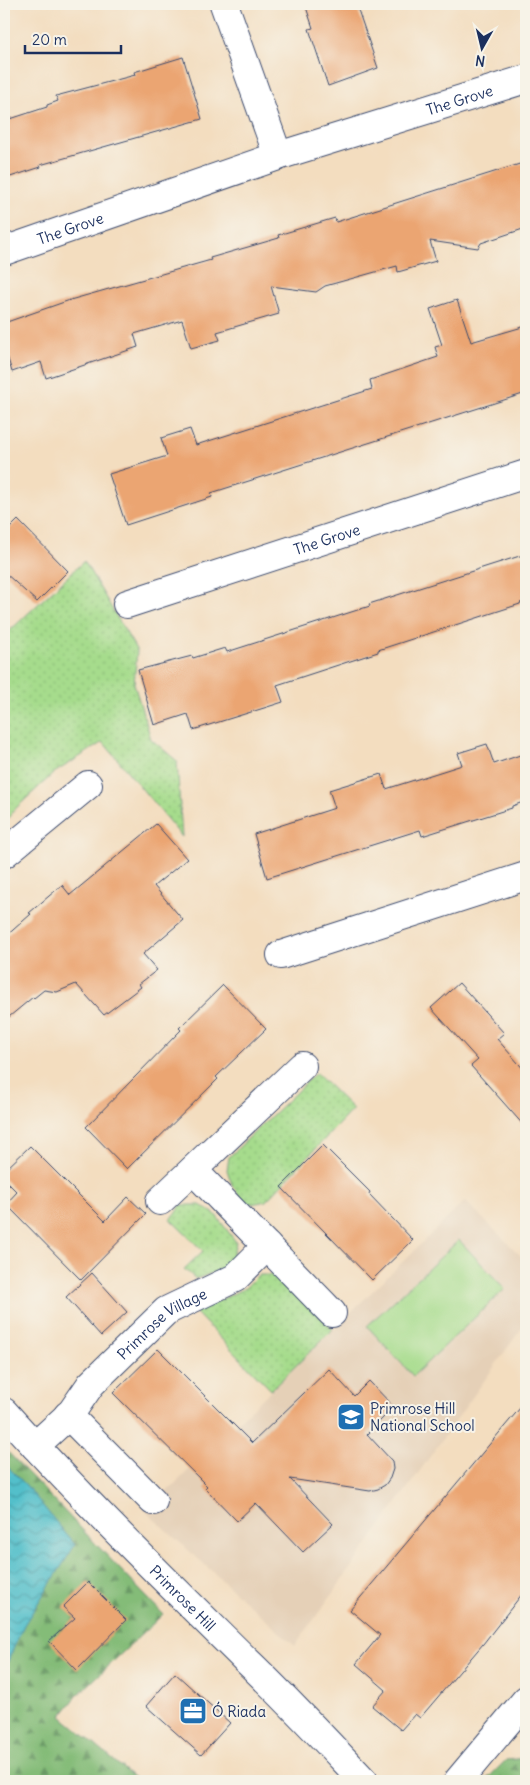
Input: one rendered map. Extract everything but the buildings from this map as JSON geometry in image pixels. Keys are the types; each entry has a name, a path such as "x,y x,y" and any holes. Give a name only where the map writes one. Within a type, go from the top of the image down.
{"street":[{"path":"224,4 278,156"},
{"name":"The Grove","path":"4,251 278,156 526,79"},
{"name":"The Grove","path":"127,604 526,474"},
{"path":"4,854 88,785"},
{"path":"281,955 526,876"},
{"path":"160,1201 302,1066"},
{"path":"193,1170 332,1313"},
{"name":"Primrose Village","path":"34,1446 68,1415 91,1384 166,1311 235,1278 267,1246"},
{"name":"Primrose Hill","path":"4,1412 34,1446 364,1781"},
{"path":"68,1415 153,1501"},
{"path":"458,1781 526,1700"}],"shaded area":[{"name":"Primrose Hill National School","path":"465,1201 526,1261 526,1322 295,1646 146,1512"}],"green space":[{"path":"84,561 137,651 134,684 151,739 177,761 182,837 103,742 54,773 15,809 4,823 4,636"},
{"path":"316,1073 353,1109 266,1201 252,1204 241,1198 232,1185 227,1170 229,1157"},
{"path":"181,1205 200,1205 215,1214 236,1242 232,1259 222,1269 196,1279 184,1269 203,1251 171,1220"},
{"path":"459,1240 505,1289 413,1376 367,1326"},
{"path":"258,1275 272,1275 283,1278 333,1329 271,1390 195,1312 245,1288"},
{"path":"4,1448 163,1614 77,1696 61,1716 138,1781 4,1781"},
{"path":"525,1758 526,1781 485,1781 506,1760"}],"water":[{"path":"4,1463 25,1484 75,1545 24,1625 8,1661 4,1664"}],"place":[{"name":"Primrose Hill National School","path":"351,1417"},
{"name":"Ó Riada","path":"193,1711"}]}
